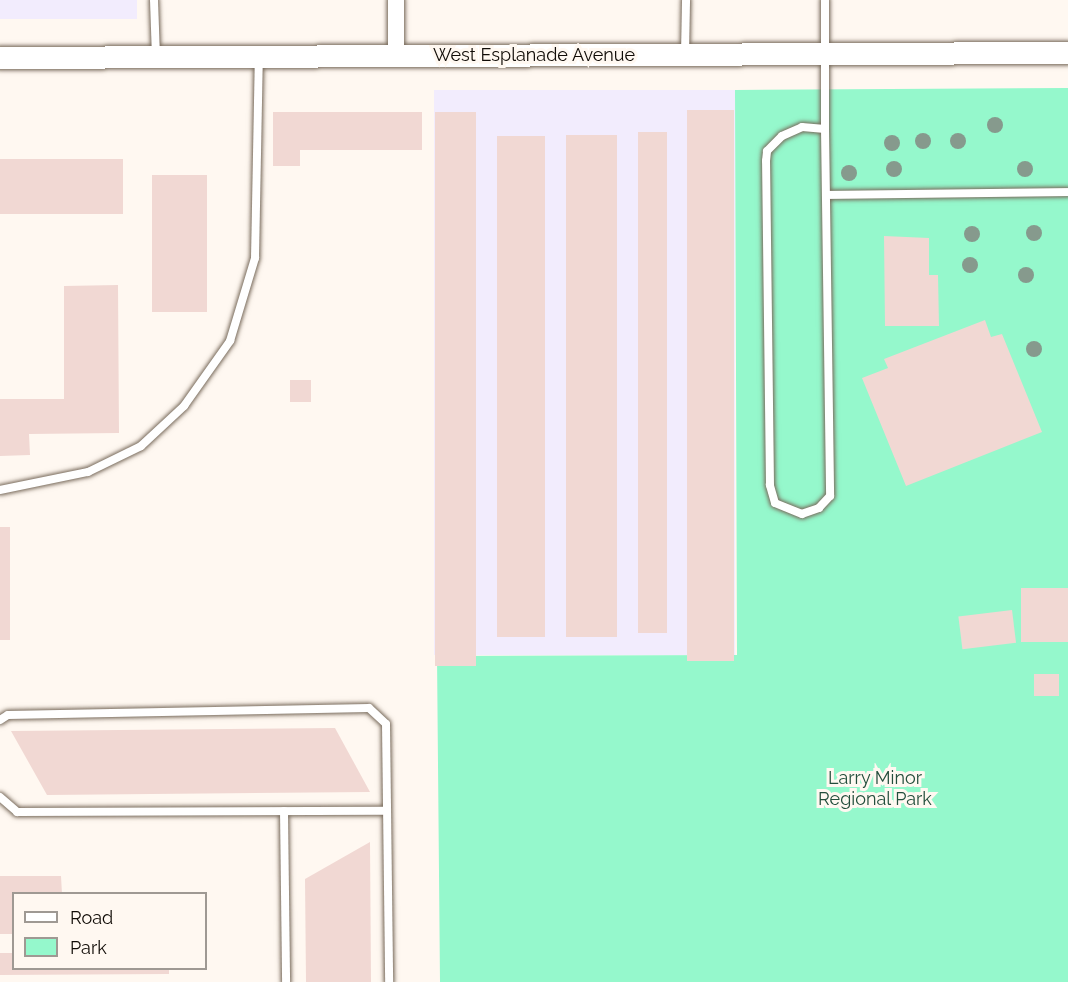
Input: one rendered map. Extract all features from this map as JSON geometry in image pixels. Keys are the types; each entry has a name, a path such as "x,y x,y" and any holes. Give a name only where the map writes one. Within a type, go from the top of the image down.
{"main road":[{"name":"West Esplanade Avenue","path":"0,58 1068,53"}],"street":[{"path":"396,0 396,56"}],"lane":[{"path":"154,0 156,57"},
{"path":"685,55 686,0"},
{"path":"825,0 830,496 819,508 802,514 775,503 770,485 767,151 782,135 802,127 825,129"},
{"path":"0,490 88,472 141,446 184,406 230,341 255,258 259,57"},
{"path":"827,195 1068,192"},
{"path":"0,720 8,715 369,708 386,724 389,982"},
{"path":"0,797 17,812 387,811"},
{"path":"284,811 286,982"}],"shaded area":[{"path":"0,0 137,0 137,19 0,19"},
{"path":"434,90 735,90 735,655 434,655"}],"green space":[{"name":"Larry Minor Regional Park","path":"1068,88 1068,982 440,982 437,656 737,655 735,90"}],"building":[{"path":"687,110 734,110 734,661 687,661"},
{"path":"273,112 422,112 422,150 300,150 300,166 273,166"},
{"path":"435,112 476,112 476,666 435,666"},
{"path":"638,132 667,132 667,633 638,633"},
{"path":"566,135 617,135 617,637 566,637"},
{"path":"497,136 545,136 545,637 497,637"},
{"path":"0,159 123,159 123,214 0,214"},
{"path":"152,175 207,175 207,312 152,312"},
{"path":"884,236 929,238 929,275 938,275 939,326 885,326"},
{"path":"118,285 119,433 29,434 30,455 0,456 0,399 64,399 64,286"},
{"path":"985,320 991,337 1002,334 1042,432 906,486 862,378 888,368 884,359"},
{"path":"290,380 311,380 311,402 290,402"},
{"path":"0,527 10,527 10,640 0,640"},
{"path":"1021,588 1068,588 1068,642 1021,642"},
{"path":"1012,610 1016,643 962,649 958,617"},
{"path":"1034,674 1059,674 1059,696 1034,696"},
{"path":"335,728 370,792 47,795 11,731"},
{"path":"370,842 371,982 306,982 305,879"},
{"path":"0,876 61,876 62,892 12,892 12,934 0,934"},
{"path":"0,953 12,953 12,970 169,970 169,974 0,975"}]}
